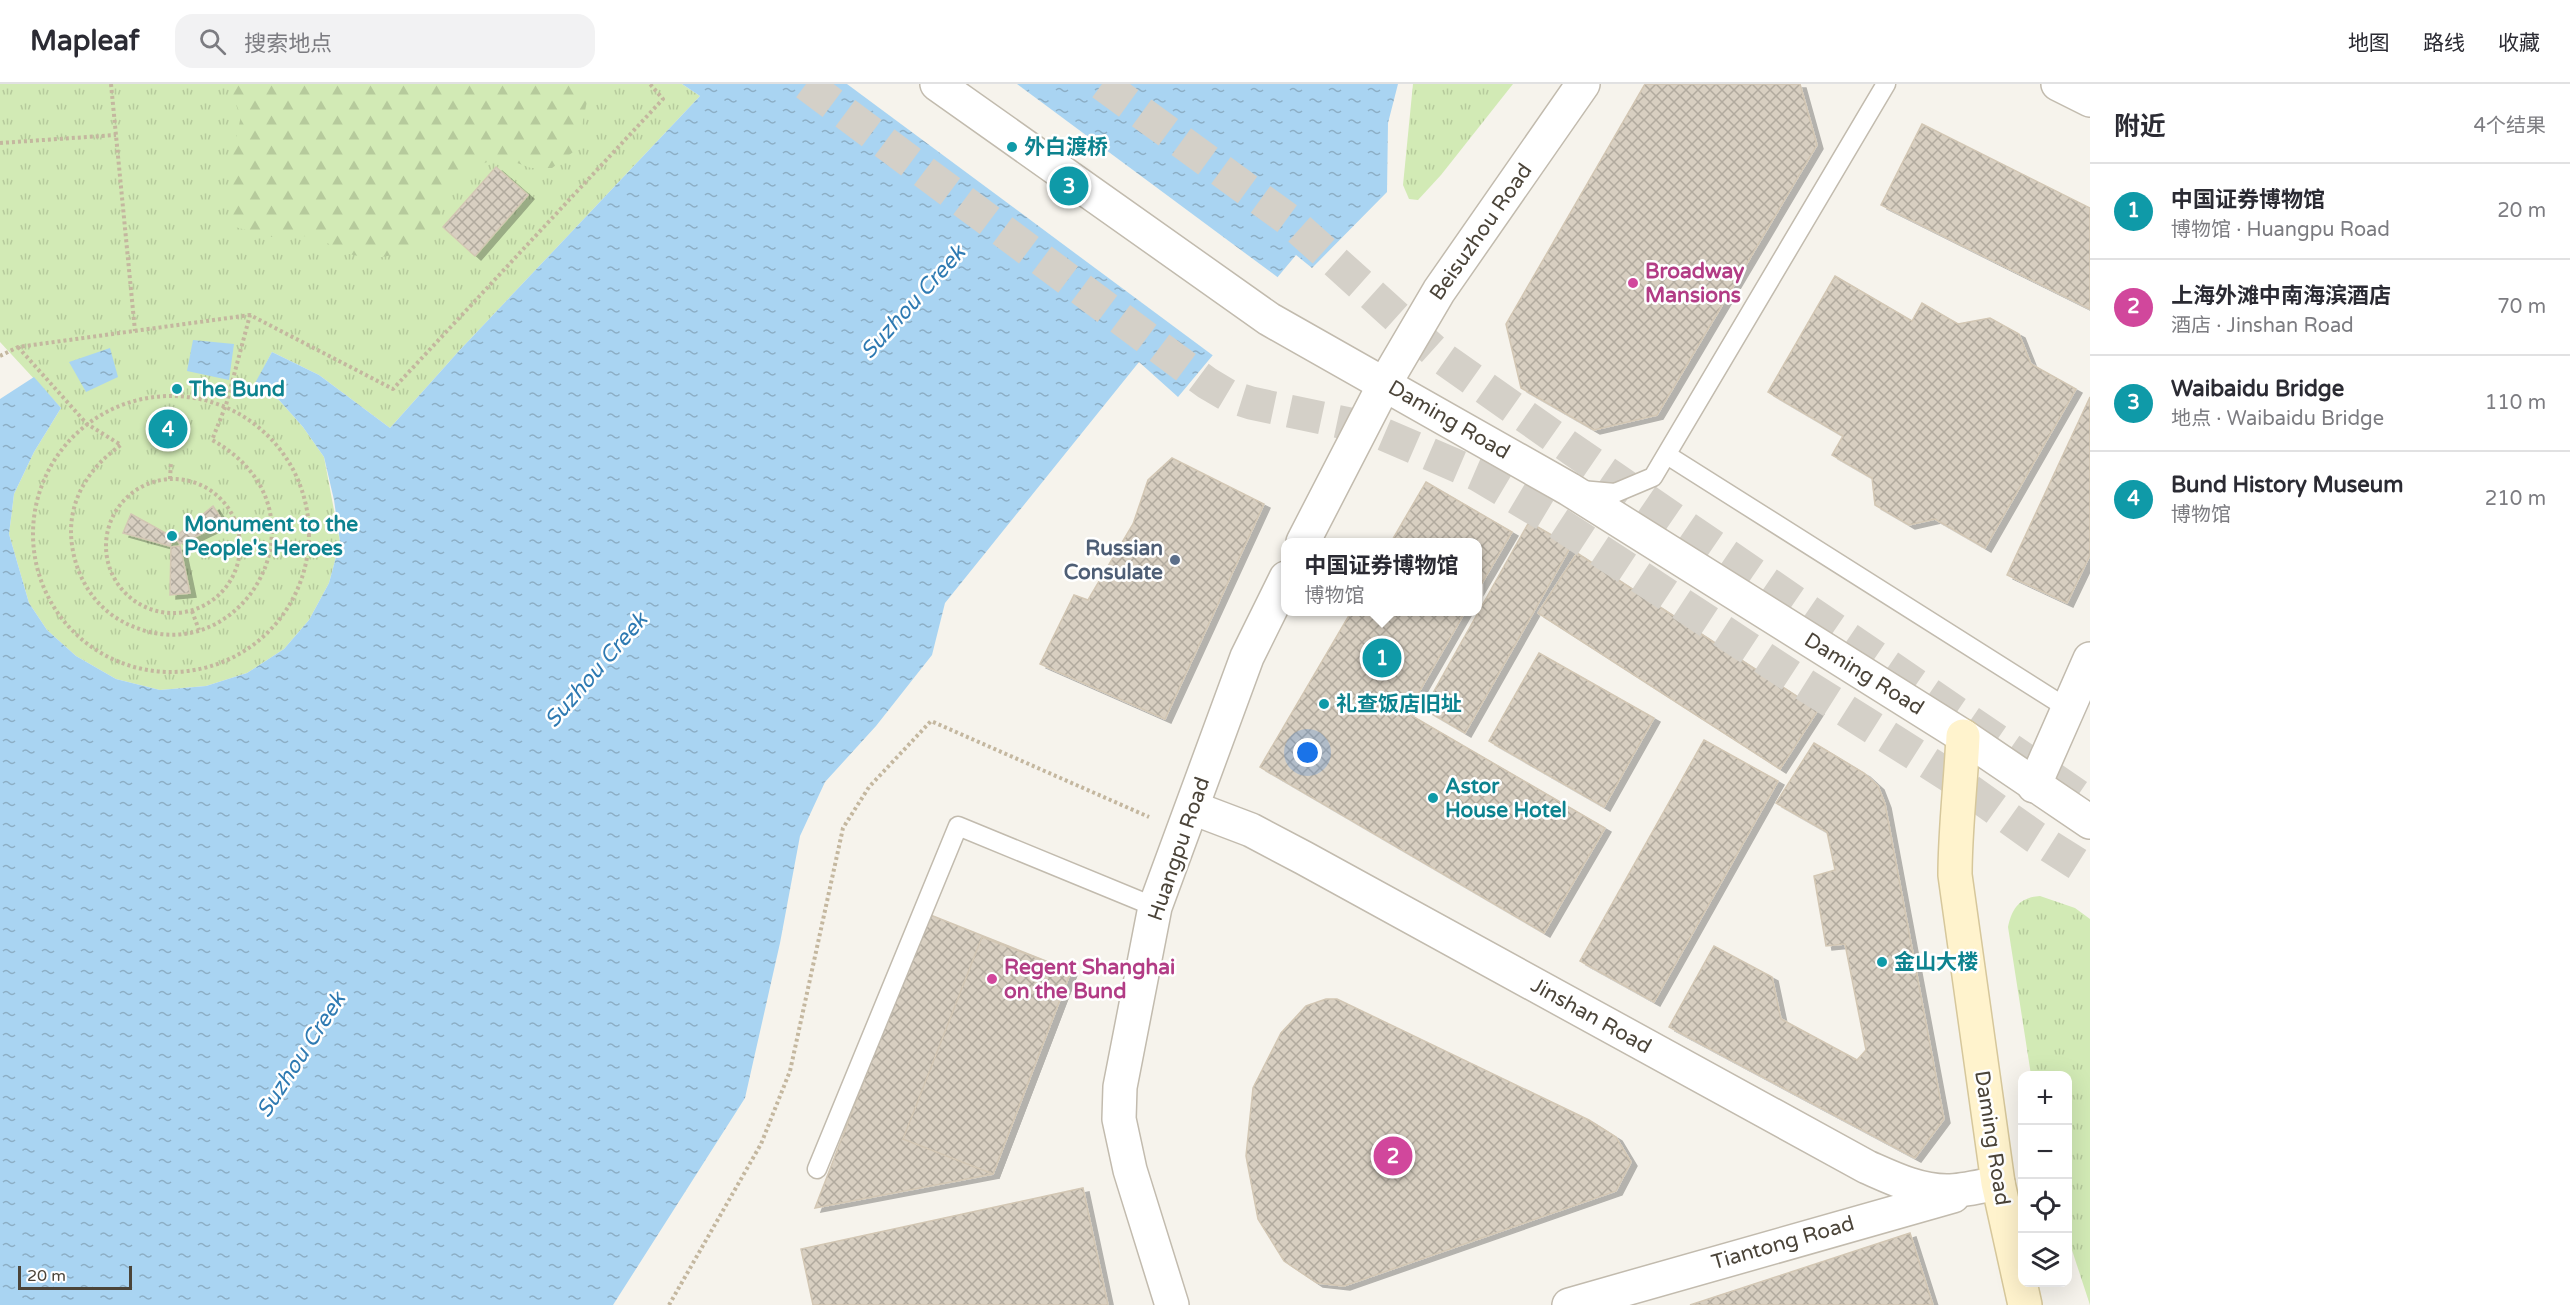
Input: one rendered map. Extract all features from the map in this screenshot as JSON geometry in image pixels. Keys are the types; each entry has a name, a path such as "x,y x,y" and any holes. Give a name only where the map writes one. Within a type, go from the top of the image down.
{"main road":[{"name":"Daming Road","path":"1963,736 1959,810 1955,833 1955,875 1998,1183 2025,1305"}],"street":[{"name":"Daming Road","path":"937,84 1269,319 1569,489 1963,736"},
{"name":"Beisuzhou Road","path":"1385,383 1439,291 1583,84"},
{"path":"2058,84 2090,100"},
{"path":"1306,538 1385,383"},
{"name":"Huangpu Road","path":"1172,1305 1130,1170 1119,1119 1120,1087 1155,907 1247,657 1281,588"},
{"path":"2034,786 2090,659"},
{"path":"1963,736 2090,822"},
{"name":"Jinshan Road","path":"1188,820 1251,830 1867,1167 1902,1183 1947,1191 1998,1183"},
{"name":"Tiantong Road","path":"1569,1305 1998,1183"}],"lane":[{"path":"1569,489 1615,493 1653,477 1886,84"},
{"path":"1667,455 2067,708"},
{"path":"817,1169 958,826 1155,907"}],"path":[{"path":"111,84 135,331"},
{"path":"0,356 18,347 250,315 393,389 663,99 650,84"},
{"path":"0,143 116,135"},
{"path":"18,347 87,424 121,445 107,454 79,490 70,535 74,558 82,580 94,599 111,614 131,626 153,632 176,634 199,630 220,621 239,608 254,591 265,571 271,548 272,525 268,502 259,482 245,463 212,440 226,405 250,315"},
{"path":"162,395 192,397 226,405 248,418 271,438 290,464 303,493 309,524 308,555 299,586 284,614 263,638 228,660 208,668 177,673 146,671 115,662 88,646 65,625 47,598 36,569 32,538 35,507 45,476 61,449 87,424 107,411 134,400 162,395"},
{"path":"170,479 171,462"},
{"path":"170,479 197,483 216,495 231,512 240,541 240,557 228,584 218,596 192,611 162,612 140,604 123,590 109,563 108,532 120,505 143,487 170,479"},
{"path":"192,611 199,630"},
{"path":"669,1305 760,1144 790,1071 843,828 869,787 931,721 1188,820"}],"green space":[{"name":"The Bund","path":"0,84 682,84 700,96 458,352 390,428 319,375 272,352 255,385 279,400 303,427 324,457 340,542 329,583 309,620 284,649 247,673 206,686 160,690 116,679 76,656 47,630 29,603 9,534 14,494 34,452 61,408 0,342"},
{"path":"228,84 589,84 590,87 577,149 552,168 531,168 500,157 464,171 443,206 423,249 372,259 349,254 313,236 272,237 235,227 230,200 232,157 241,116"},
{"path":"1413,84 1513,84 1441,175 1418,200 1409,199 1403,185"},
{"path":"2040,896 2075,908 2090,919 2090,1305 2072,1250 2072,1071 2030,1071 2008,927 2018,905"}],"water":[{"name":"Suzhou Creek","path":"682,84 1398,84 1388,123 1387,192 1312,268 1296,255 1178,397 1139,362 945,603 932,655 876,726 825,782 800,836 780,943 745,1098 613,1305 0,1305 0,399 34,377 61,408 34,452 14,494 9,534 29,603 47,630 76,656 116,679 160,690 206,686 247,673 284,649 309,620 329,583 340,542 334,500 324,457 303,427 279,400 254,385 272,352 319,375 390,428 458,352 700,96"},
{"path":"193,340 234,344 229,380 187,371"},
{"path":"110,348 118,377 86,392 69,362"}],"pier":[{"path":"847,84 1017,84 1280,279 1215,357"}],"building":[{"name":"Broadway Mansions","path":"1645,84 1800,84 1817,145 1657,415 1594,430 1521,388 1506,324"},
{"path":"1922,124 2090,208 2090,309 1881,205"},
{"path":"496,167 528,195 475,256 443,227"},
{"path":"1835,276 1912,321 1922,303 1958,324 1990,318 2019,334 2031,364 2076,389 1985,548 1935,519 1909,525 1875,505 1872,478 1832,455 1843,436 1768,392"},
{"path":"2090,397 2090,555 2067,603 2007,575"},
{"name":"Russian Consulate","path":"1172,458 1264,504 1165,719 1040,664 1074,595 1088,600 1133,524 1148,480"},
{"path":"1426,482 1512,532 1482,583 1482,538 1393,538"},
{"path":"213,506 224,523 180,544 175,537"},
{"path":"131,514 173,537 170,546 123,533"},
{"path":"1529,522 1571,546 1465,733 1424,709 1476,616 1482,616 1482,606"},
{"path":"180,546 190,593 170,595 171,547"},
{"path":"1577,553 1818,710 1780,769 1538,613"},
{"name":"Astor House Hotel","path":"1349,616 1463,616 1407,713 1605,828 1544,933 1260,767"},
{"path":"1539,653 1654,718 1604,807 1489,741"},
{"path":"1704,740 1778,781 1654,1002 1580,961"},
{"name":"金山大楼","path":"1814,743 1864,773 1878,786 1885,804 1944,1119 1915,1158 1669,1027 1714,946 1772,977 1781,1019 1857,1060 1866,1050 1845,944 1826,946 1814,876 1835,870 1827,832 1776,803"},
{"path":"928,914 1071,971 993,1174 815,1208"},
{"path":"982,937 1071,971 993,1174 903,1139"},
{"path":"1326,999 1337,999 1589,1120 1616,1137 1631,1162 1616,1191 1344,1286 1317,1283 1284,1261 1258,1219 1246,1156 1253,1088 1281,1033 1306,1006"},
{"path":"1083,1188 1108,1305 813,1305 801,1249"},
{"path":"1910,1233 1933,1305 1690,1305"}],"tunnel":[{"path":"806,84 1207,383 1229,396 1251,403 1369,428 1478,475 1555,521 1791,676 1951,777 2035,837 2090,872"},
{"path":"1102,84 1289,220 1441,357 2090,804"}],"place":[{"name":"外白渡桥","path":"1012,147"},
{"name":"Waibaidu Bridge","path":"1069,186"},
{"name":"Broadway Mansions","path":"1633,283"},
{"name":"The Bund","path":"177,389"},
{"name":"Bund History Museum","path":"168,429"},
{"name":"Monument to the People's Heroes","path":"172,536"},
{"name":"Russian Consulate","path":"1175,560"},
{"name":"中国证券博物馆","path":"1382,658"},
{"name":"礼查饭店旧址","path":"1324,704"},
{"name":"Astor House Hotel","path":"1433,798"},
{"name":"金山大楼","path":"1882,962"},
{"name":"Regent Shanghai on the Bund","path":"992,979"},
{"name":"上海外滩中南海滨酒店","path":"1393,1156"}]}
